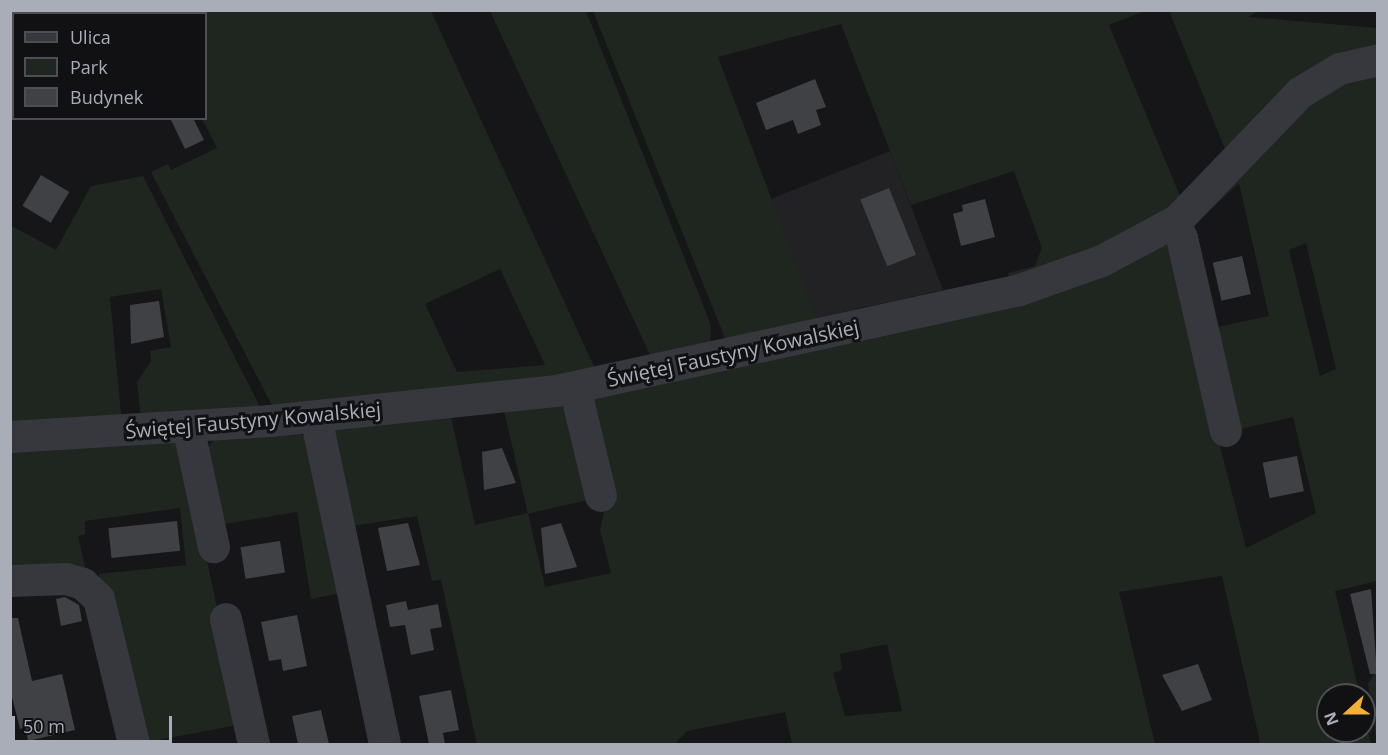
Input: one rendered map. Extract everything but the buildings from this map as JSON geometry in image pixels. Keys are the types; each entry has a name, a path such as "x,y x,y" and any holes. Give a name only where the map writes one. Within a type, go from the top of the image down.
{"street":[{"name":"Świętej Faustyny Kowalskiej","path":"10,437 316,417 575,388 1020,290 1102,261 1174,223 1300,93 1340,69 1377,60"},
{"path":"1174,223 1182,238 1226,431"},
{"path":"575,388 601,496"},
{"path":"316,417 385,744"},
{"path":"188,426 214,548"},
{"path":"10,581 66,579 83,584 99,599 134,744"},
{"path":"226,619 254,744"}],"shaded area":[{"path":"890,151 943,290 816,318 771,199"}],"green space":[{"path":"148,11 431,11 597,373 652,359 490,11 586,11 711,325 710,350 555,387 277,415 151,172 168,164 171,170 217,148 203,120 207,120 207,12","holes":["500,269 545,365 457,372 425,304"]},
{"path":"593,11 1145,11 1109,25 1180,196 1225,149 1169,11 1258,11 1249,17 1377,28 1377,55 1368,56 1177,213 1012,287 1008,273 1035,266 1042,248 1014,171 911,205 841,24 718,57 821,330 727,343"},
{"path":"1377,65 1377,581 1335,591 1357,683 1316,683 1316,743 1371,744 1254,744 1260,742 1222,576 1119,592 1155,744 792,744 785,712 687,731 675,744 477,744 441,580 432,581 417,516 346,527 325,426 449,408 475,525 528,513 545,587 611,573 600,530 606,504 581,398 1166,235 1246,548 1316,513 1293,417 1232,431 1209,329 1269,316 1239,183 1187,232 1268,128","holes":["1306,243 1336,369 1320,376 1289,250","887,644 902,711 845,716 833,673 842,670 840,654"]},
{"path":"143,176 260,407 145,416 140,412 137,382 151,361 150,351 171,347 161,289 110,297 121,414 116,425 11,432 10,225 56,250 91,186"},
{"path":"571,394 595,498 528,514 504,410"},
{"path":"293,431 313,440 347,592 311,599 297,512 200,528 242,724 138,744 99,574 186,565 180,508 85,521 85,534 78,536 89,584 11,577 11,443 145,435 205,450 218,436"},
{"path":"1377,670 1377,744 1376,683 1369,683"}]}
